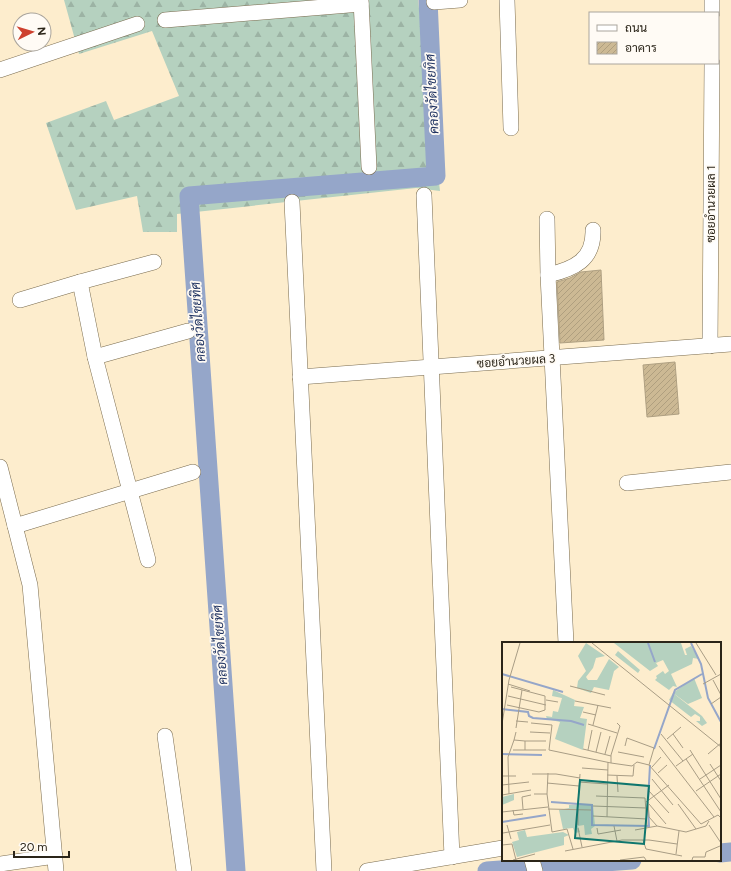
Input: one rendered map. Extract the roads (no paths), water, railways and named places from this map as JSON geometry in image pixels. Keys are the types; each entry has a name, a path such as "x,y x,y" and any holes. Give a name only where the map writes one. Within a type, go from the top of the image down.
{"street":[{"path":"434,2 460,0"},
{"path":"507,0 510,128"},
{"path":"712,0 712,12"},
{"path":"165,20 361,2 369,167"},
{"path":"0,70 136,24"},
{"name":"ซอยอำนวยผล 1","path":"710,346 712,64"},
{"path":"424,195 452,857"},
{"path":"292,202 324,871"},
{"path":"547,219 548,275 566,642"},
{"path":"548,275 566,270 585,257 591,248 593,230"},
{"path":"20,300 154,262"},
{"path":"80,282 95,357 148,560"},
{"path":"95,357 188,331"},
{"name":"ซอยอำนวยผล 3","path":"300,377 731,344"},
{"path":"0,467 30,585 56,871"},
{"path":"15,526 193,472"},
{"path":"627,483 731,472"},
{"path":"165,736 184,871"},
{"path":"367,871 502,848"},
{"path":"0,864 55,856"},
{"path":"532,861 535,871"}],"waterway":[{"name":"คลองวัดไชยทิศ","path":"236,871 189,196 436,176 428,0"},
{"name":"คลองวัดไชยทิศ","path":"721,853 731,852"},
{"name":"คลองวัดไชยทิศ","path":"487,871 619,861"}]}
